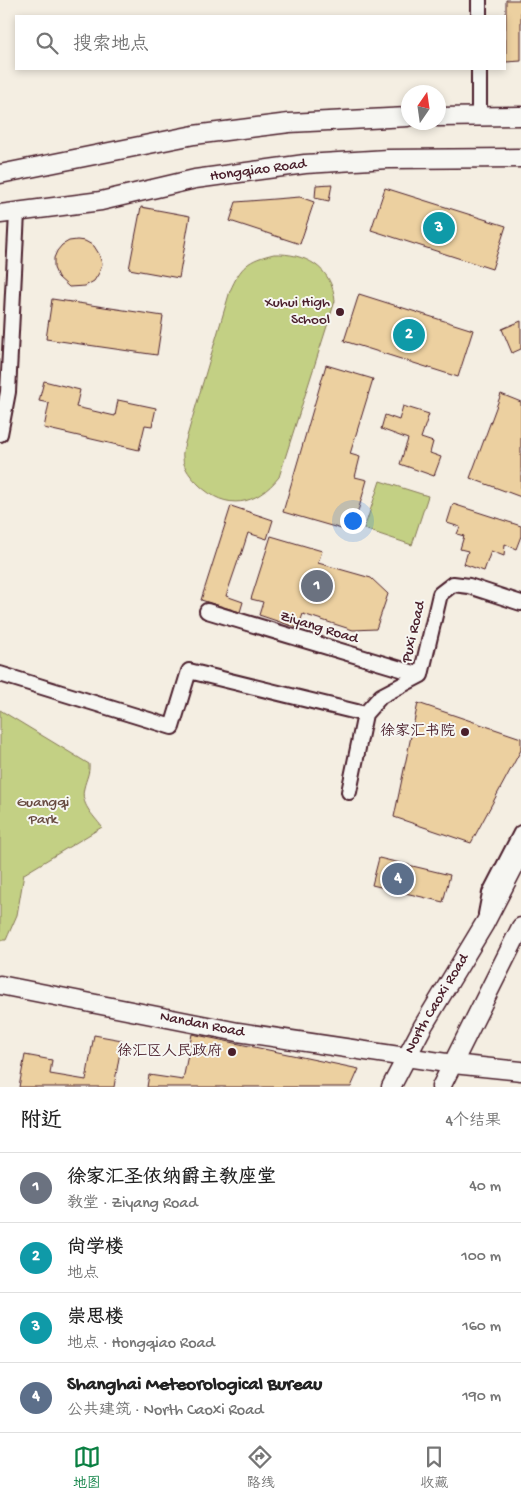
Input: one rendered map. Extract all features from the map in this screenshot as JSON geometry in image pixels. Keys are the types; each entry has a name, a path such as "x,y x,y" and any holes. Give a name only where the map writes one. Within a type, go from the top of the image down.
{"main road":[{"path":"446,117 521,116"},
{"path":"0,174 194,135 289,123 401,117"},
{"name":"Hongqiao Road","path":"8,214 101,201 195,179 305,164 388,159 521,158"},
{"name":"North Caoxi Road","path":"391,1087 406,1057 485,923 521,853"},
{"path":"441,1087 521,927"},
{"name":"Nandan Road","path":"0,985 238,1032 453,1064 521,1071"}],"street":[{"path":"479,0 479,15"},
{"path":"479,70 479,116"},
{"path":"0,434 8,392 8,214"},
{"name":"Puxi Road","path":"421,675 440,594 453,584 469,586 521,603"},
{"name":"Ziyang Road","path":"207,611 421,675"},
{"path":"0,674 172,727 189,671 365,714"},
{"path":"349,792 365,714 381,696 421,675"},
{"name":"North Caoxi Road","path":"485,923 490,893 521,832"}],"green space":[{"path":"274,254 296,256 315,264 329,279 335,301 279,477 261,494 241,502 230,502 209,493 188,473 183,462 183,450 230,291 246,265"},
{"path":"380,481 428,496 412,545 364,529"},
{"name":"Guangqi Park","path":"0,710 89,764 83,794 84,799 88,809 102,827 24,874 17,915 6,940 0,940"}],"building":[{"path":"506,0 521,0 521,61 506,62"},
{"path":"332,184 329,201 315,198 316,185"},
{"path":"385,188 506,226 492,269 371,230"},
{"path":"300,197 314,202 300,244 230,221 236,202"},
{"path":"141,207 190,216 179,278 129,269"},
{"path":"69,241 85,241 94,246 102,264 94,281 85,286 69,287 58,277 54,268 54,258 62,245"},
{"path":"359,294 473,330 458,377 344,341"},
{"path":"52,299 163,316 157,355 46,339"},
{"path":"521,321 521,349 512,353 502,329"},
{"path":"326,365 373,379 350,454 360,457 355,477 367,480 352,532 283,512"},
{"path":"44,381 80,390 76,407 115,416 118,400 156,408 152,426 145,425 139,450 44,428 49,403 39,401"},
{"path":"501,394 521,402 521,497 470,478"},
{"path":"403,406 429,414 421,438 433,442 430,453 441,457 434,476 400,464 408,439 381,429 385,415 399,420"},
{"path":"453,504 521,526 521,536 516,549 505,544 504,556 491,551 484,571 464,564 468,551 460,549 464,536 457,534 460,527 447,523"},
{"path":"231,506 273,520 267,539 248,533 240,555 226,596 243,602 240,612 201,600"},
{"path":"271,536 322,551 318,563 371,578 388,594 376,629 353,630 303,614 298,628 259,615 263,602 251,599"},
{"path":"418,703 521,738 521,750 471,843 394,817"},
{"path":"379,858 450,875 443,902 372,885"},
{"name":"徐汇区人民政府","path":"192,1034 359,1069 351,1087 147,1087 149,1075 183,1080"},
{"path":"94,1035 122,1040 114,1087 19,1087 25,1055 52,1060 50,1074 86,1080"}],"place":[{"name":"崇思楼","path":"439,228"},
{"name":"Xuhui High School","path":"340,312"},
{"name":"尚学楼","path":"409,335"},
{"name":"徐家汇圣依纳爵主教座堂","path":"317,586"},
{"name":"徐家汇书院","path":"465,732"},
{"name":"Shanghai Meteorological Bureau","path":"398,879"},
{"name":"徐汇区人民政府","path":"232,1052"}]}
